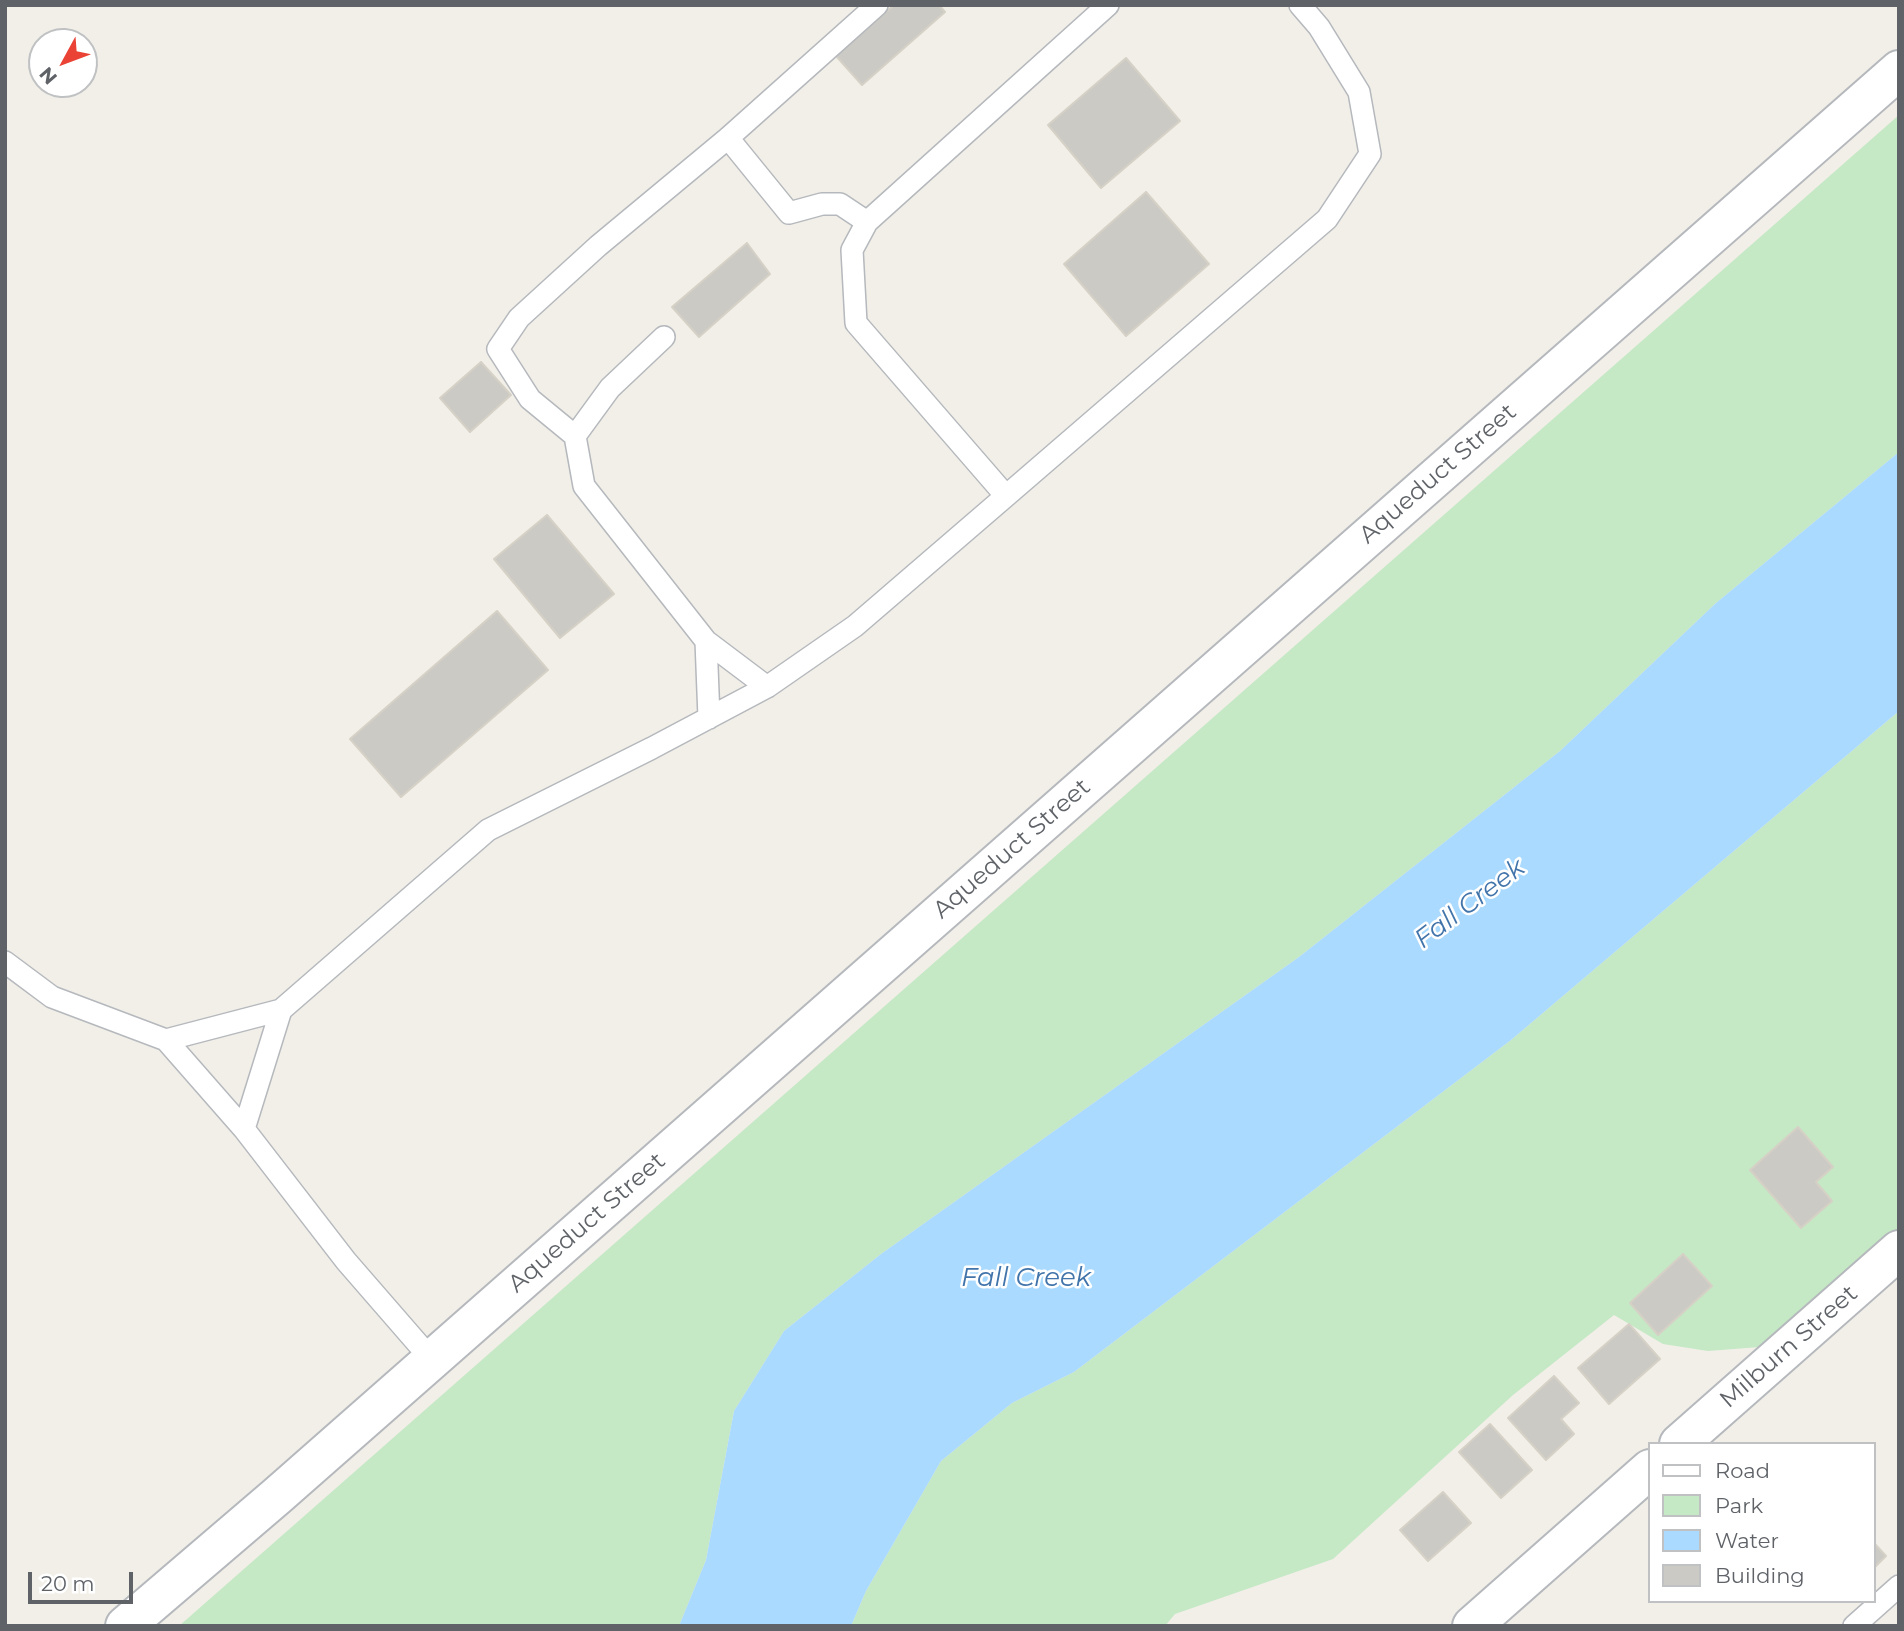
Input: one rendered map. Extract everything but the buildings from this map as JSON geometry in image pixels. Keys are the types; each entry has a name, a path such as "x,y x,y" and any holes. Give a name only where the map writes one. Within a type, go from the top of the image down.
{"street":[{"name":"Aqueduct Street","path":"125,1626 432,1360 1899,70"},
{"name":"Milburn Street","path":"1681,1442 1899,1250"},
{"path":"1472,1626 1648,1471"}],"lane":[{"path":"767,687 706,641 584,486 575,436 530,399 498,349 519,318 598,246 728,138 877,5"},
{"path":"1006,496 856,323 852,250 867,222 1108,5"},
{"path":"166,1040 281,1010 488,830 767,687 855,625 1326,219 1370,154 1359,92 1319,27 1300,5"},
{"path":"728,138 789,213 822,204 840,204 867,222"},
{"path":"575,436 610,388 664,337"},
{"path":"706,641 709,718"},
{"path":"5,962 52,997 166,1040 244,1129 346,1261 432,1360"},
{"path":"244,1129 281,1010"},
{"path":"1854,1626 1899,1586"}],"green space":[{"path":"1899,115 1899,452 1716,603 1560,751 1299,957 881,1254 784,1331 734,1411 706,1560 679,1626 179,1626"},
{"path":"1899,711 1899,1233 1772,1346 1708,1351 1663,1344 1614,1315 1513,1395 1333,1559 1175,1614 1165,1626 851,1626 866,1591 941,1461 1012,1403 1074,1372 1511,1040"}],"water":[{"name":"Fall Creek","path":"1899,452 1899,711 1511,1040 1074,1372 1012,1403 941,1461 866,1591 851,1626 679,1626 706,1560 734,1411 784,1331 881,1254 1299,957 1560,751 1716,603"}]}
